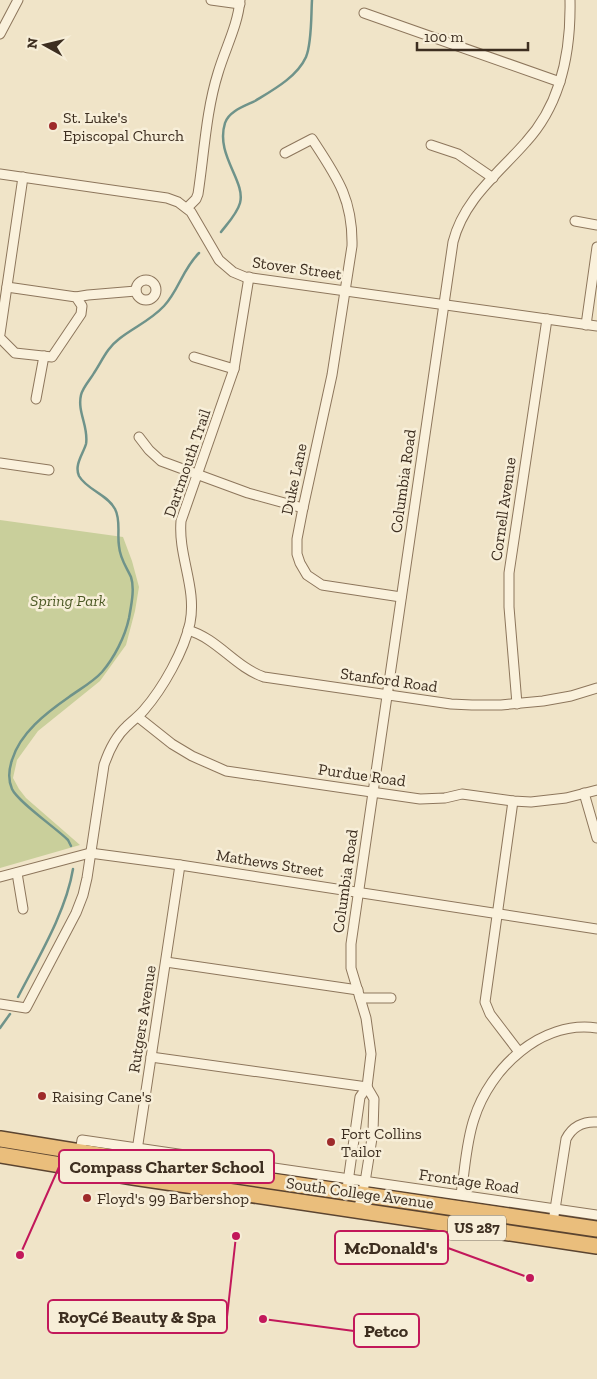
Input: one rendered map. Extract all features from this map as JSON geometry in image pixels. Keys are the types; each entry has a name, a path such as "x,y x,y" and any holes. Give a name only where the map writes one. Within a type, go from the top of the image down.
{"highway":[{"name":"South College Avenue","path":"0,1138 80,1152 137,1155 363,1188 531,1219 554,1215 597,1229"},
{"name":"South College Avenue","path":"0,1155 133,1177 597,1246"},
{"path":"501,1232 511,1225 528,1224 531,1219"}],"street":[{"path":"0,34 18,0"},
{"path":"186,208 196,199 198,194 211,104 240,2 211,0"},
{"name":"Columbia Road","path":"352,1210 347,1186 360,1097 367,1087 371,1054 369,1034 351,968 350,957 452,242 460,221 474,197 536,130 550,108 560,82 569,36 570,0"},
{"path":"364,13 560,82"},
{"name":"Duke Lane","path":"285,153 312,139 343,189 349,208 352,232 352,246 332,374 296,546 300,563 314,581 328,587 401,598"},
{"path":"431,145 458,154 492,178"},
{"name":"Stover Street","path":"0,174 168,198 178,202 194,215 219,260 234,272 249,278 597,326"},
{"path":"23,177 5,282 0,336 15,353 52,357 81,314 82,306 76,297"},
{"path":"575,221 597,224"},
{"path":"586,325 597,247"},
{"name":"Dartmouth Trail","path":"0,1004 26,1008 76,913 85,886 106,759 122,732 149,704 167,676 183,645 188,630 192,596 180,532 183,513 234,369 249,278"},
{"path":"5,282 76,297 136,291"},
{"name":"Cornell Avenue","path":"517,704 509,607 509,573 547,319"},
{"path":"36,399 44,356"},
{"path":"194,357 234,369"},
{"path":"139,437 161,461 248,493 303,508"},
{"path":"0,463 49,470"},
{"name":"Stanford Road","path":"188,630 208,638 246,668 264,677 387,695 451,704 517,704 571,696 597,688"},
{"name":"Purdue Road","path":"138,717 172,744 192,756 226,771 420,798 445,798 462,794 513,801 545,801 597,790"},
{"path":"584,793 597,838"},
{"path":"513,801 485,1002 490,1014 519,1052"},
{"name":"Mathews Street","path":"0,877 90,854 180,865 597,929"},
{"name":"Rutgers Avenue","path":"133,1177 180,865"},
{"path":"17,873 23,909"},
{"path":"166,962 391,998"},
{"path":"461,1194 471,1131 480,1104 499,1072 519,1052 532,1043 558,1032 587,1027 597,1028"},
{"path":"151,1057 367,1087"},
{"name":"Columbia Road","path":"352,1210 363,1188 373,1132 374,1099 367,1087"},
{"path":"554,1215 566,1139 574,1128 580,1124 597,1122"},
{"name":"Frontage Road","path":"363,1188 461,1194 554,1215 597,1215"}],"green space":[{"name":"Spring Park","path":"0,520 123,537 139,587 126,645 100,681 38,731 17,760 13,778 19,789 26,798 80,845 0,868"}],"waterway":[{"path":"221,232 237,211 241,195 224,146 225,123 234,112 255,101 291,77 302,64 308,51 312,0"},
{"path":"71,846 68,840 29,808 16,794 12,789 9,774 16,750 27,732 52,710 102,672 115,654 129,618 133,587 131,577 120,551 117,513 107,499 83,481 78,472 78,464 86,444 86,432 80,401 81,395 111,346 164,306 188,266 199,253"},
{"path":"18,997 58,918 73,869"},
{"path":"0,1028 10,1014"}],"place":[{"name":"St. Luke's Episcopal Church","path":"53,126"},
{"name":"Raising Cane's","path":"42,1096"},
{"name":"Fort Collins Tailor","path":"331,1142"},
{"name":"Floyd's 99 Barbershop","path":"87,1198"},
{"name":"RoyCé Beauty & Spa","path":"236,1236"},
{"name":"Compass Charter School","path":"20,1255"},
{"name":"McDonald's","path":"530,1278"},
{"name":"Petco","path":"263,1319"}]}
